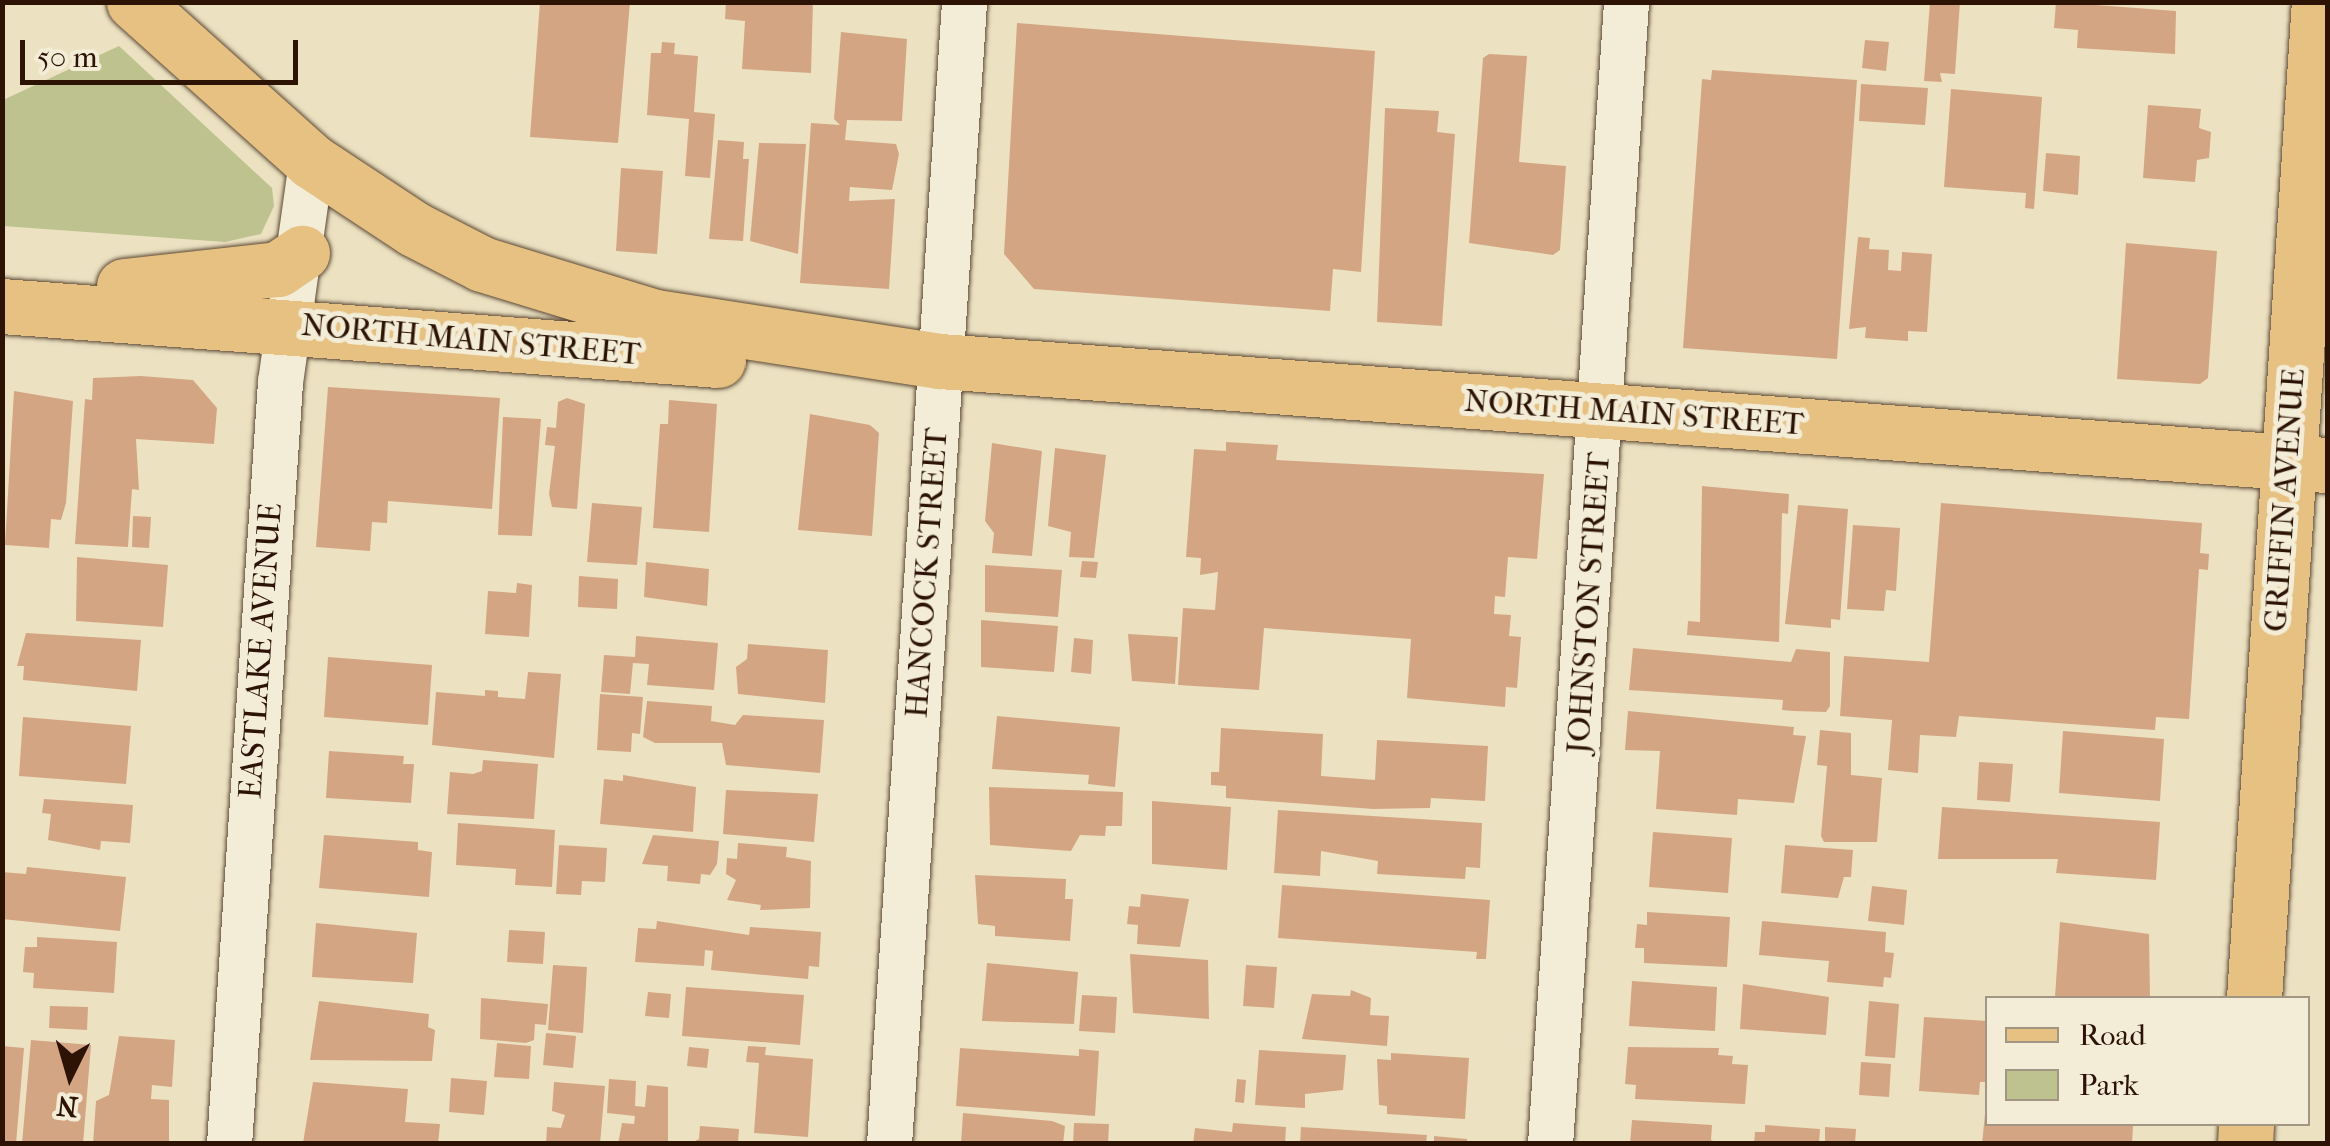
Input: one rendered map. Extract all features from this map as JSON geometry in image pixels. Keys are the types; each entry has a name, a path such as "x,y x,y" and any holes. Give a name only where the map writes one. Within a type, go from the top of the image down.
{"main road":[{"name":"NORTH MAIN STREET","path":"134,2 312,161 414,229 482,264 654,317 940,362 2307,463"},
{"name":"GRIFFIN AVENUE","path":"2254,996 2307,463 2319,2"},
{"path":"2,304 278,270 302,254"},
{"name":"NORTH MAIN STREET","path":"2,304 792,366 940,362"}],"street":[{"name":"HANCOCK STREET","path":"888,1144 964,2"},
{"name":"JOHNSTON STREET","path":"1550,1144 1603,411 1626,2"},
{"name":"EASTLAKE AVENUE","path":"230,1144 280,382 292,325 312,161"}],"green space":[{"path":"119,46 272,188 274,206 261,234 225,242 3,226 3,100"}],"building":[{"path":"540,2 630,2 618,143 530,137"},
{"path":"726,2 813,2 811,73 742,69 745,21 725,19"},
{"path":"1930,2 1960,2 1955,74 1940,73 1942,82 1924,81"},
{"path":"2056,2 2176,11 2175,54 2077,48 2078,30 2054,28"},
{"path":"1017,23 1375,51 1361,272 1333,269 1330,311 1034,289 1004,254"},
{"path":"841,32 907,39 902,121 847,120 845,140 896,144 899,154 892,190 850,187 849,201 895,199 889,289 800,283 811,123 840,125 834,119"},
{"path":"1865,40 1889,42 1886,71 1862,68"},
{"path":"662,42 675,43 674,54 698,56 694,112 715,114 710,178 685,176 689,119 647,115 651,53 661,53"},
{"path":"1489,54 1527,56 1519,162 1566,166 1560,250 1553,255 1469,243 1483,58"},
{"path":"1712,70 1857,80 1837,359 1683,348 1702,79 1711,80"},
{"path":"1861,84 1928,88 1925,125 1859,121"},
{"path":"1951,89 2042,97 2034,209 2025,208 2026,193 1944,187"},
{"path":"2148,105 2201,109 2199,128 2211,132 2209,158 2197,160 2195,182 2143,178"},
{"path":"1385,108 1439,111 1437,132 1455,134 1442,326 1377,322"},
{"path":"718,140 744,142 743,159 749,159 743,241 709,239"},
{"path":"759,143 806,144 798,254 750,241"},
{"path":"2046,153 2080,156 2078,195 2043,191"},
{"path":"621,168 663,171 657,254 616,251"},
{"path":"1858,237 1870,238 1869,249 1889,250 1888,270 1901,271 1902,252 1932,254 1927,332 1908,331 1908,341 1865,338 1866,327 1849,329"},
{"path":"2126,243 2217,251 2208,378 2200,384 2117,379"},
{"path":"93,378 193,380 217,408 214,444 136,439 139,490 132,489 128,547 75,544 85,399 92,400"},
{"path":"328,387 500,398 492,509 388,501 387,523 372,522 370,551 316,547"},
{"path":"14,391 73,401 66,503 61,520 51,519 49,548 5,545"},
{"path":"567,398 585,404 577,509 552,507 549,494 555,446 545,445 547,427 556,428 558,402"},
{"path":"669,400 717,404 709,532 653,528 660,424 668,424"},
{"path":"810,414 870,425 879,433 872,536 798,530"},
{"path":"503,417 541,419 532,536 498,535"},
{"path":"1226,442 1278,445 1276,460 1544,474 1537,559 1508,557 1505,597 1495,596 1494,614 1511,615 1509,636 1521,637 1517,688 1506,687 1505,707 1407,698 1411,639 1264,628 1259,690 1178,685 1183,608 1215,610 1218,572 1200,575 1201,558 1186,557 1194,449 1226,451"},
{"path":"992,443 1042,451 1032,556 992,553 994,533 985,521"},
{"path":"1055,448 1106,455 1094,558 1069,557 1071,532 1048,526"},
{"path":"1702,486 1789,494 1788,514 1782,513 1779,642 1687,635 1688,621 1700,622"},
{"path":"592,503 642,507 637,565 587,562"},
{"path":"1941,503 2202,523 2200,553 2209,554 2208,570 2199,569 2189,719 2156,717 2155,730 1959,716 1956,737 1920,735 1918,773 1888,770 1892,720 1840,716 1844,656 1929,662"},
{"path":"1798,505 1848,509 1840,620 1831,619 1831,628 1785,624"},
{"path":"133,516 151,517 149,548 132,547"},
{"path":"1853,525 1900,528 1896,591 1886,590 1884,611 1847,609"},
{"path":"77,557 168,565 163,627 76,621"},
{"path":"1082,561 1098,562 1096,578 1080,577"},
{"path":"646,562 709,569 707,606 644,597"},
{"path":"985,565 1062,570 1058,617 985,612"},
{"path":"579,576 618,579 617,609 578,607"},
{"path":"517,583 532,585 529,637 485,634 488,591 516,593"},
{"path":"981,620 1058,626 1054,672 981,667"},
{"path":"26,633 141,640 137,691 23,680 24,666 17,666"},
{"path":"1128,634 1178,637 1175,684 1132,681"},
{"path":"636,636 718,643 714,690 647,685 649,664 633,663 630,694 601,692 604,655 635,657"},
{"path":"1074,638 1093,640 1091,674 1071,672"},
{"path":"748,644 828,650 825,703 738,694 736,667 747,659"},
{"path":"1633,648 1791,662 1796,649 1830,652 1830,706 1826,712 1793,711 1782,710 1783,700 1629,690"},
{"path":"328,657 432,665 428,725 324,717"},
{"path":"528,672 561,674 554,758 432,745 436,692 485,696 485,690 498,691 498,697 525,699"},
{"path":"600,694 643,697 640,734 632,733 631,752 597,750"},
{"path":"647,701 712,706 711,721 735,725 743,715 824,720 820,773 726,765 722,743 655,743 643,737"},
{"path":"1628,711 1794,727 1793,735 1806,736 1794,803 1738,799 1737,815 1656,809 1660,751 1625,750"},
{"path":"997,716 1120,727 1115,787 1088,784 1089,775 992,769"},
{"path":"23,717 131,726 126,784 19,776"},
{"path":"1221,728 1323,734 1321,776 1375,780 1377,740 1488,746 1485,801 1431,798 1430,808 1373,809 1226,798 1226,786 1211,785 1211,772 1219,772"},
{"path":"1820,730 1851,733 1851,775 1882,778 1877,842 1824,842 1821,836 1827,766 1817,765"},
{"path":"2063,731 2164,739 2160,801 2059,793"},
{"path":"329,751 404,756 403,764 414,764 411,803 326,798"},
{"path":"483,760 538,764 534,819 447,814 450,772 482,771"},
{"path":"1979,762 2013,764 2010,802 1977,800"},
{"path":"623,775 696,787 693,832 600,824 604,779 623,781"},
{"path":"989,787 1123,792 1122,826 1106,826 1105,836 1080,835 1071,851 990,845"},
{"path":"726,790 818,794 814,842 723,834"},
{"path":"44,799 133,805 130,843 101,841 100,850 48,840 51,814 42,813"},
{"path":"1152,801 1231,807 1227,870 1152,864"},
{"path":"1942,807 2160,822 2156,880 2056,873 2058,859 1938,859"},
{"path":"1278,810 1482,823 1480,868 1466,867 1465,879 1377,874 1378,861 1321,851 1320,876 1274,873"},
{"path":"458,823 555,830 552,887 515,885 516,869 456,865"},
{"path":"1653,832 1732,838 1728,893 1649,887"},
{"path":"324,835 418,842 418,850 432,852 429,897 319,888"},
{"path":"653,835 719,841 717,864 710,875 701,874 700,884 667,881 668,866 642,864"},
{"path":"738,843 787,847 786,857 811,861 810,908 760,910 761,905 727,900 736,880 726,874 727,858 737,859"},
{"path":"559,845 607,848 605,882 582,881 581,895 556,894"},
{"path":"1785,845 1853,850 1851,877 1844,877 1838,898 1781,893"},
{"path":"27,867 126,877 120,931 2,919 2,872 26,874"},
{"path":"975,875 1066,879 1065,899 1073,899 1070,941 995,936 995,926 978,924"},
{"path":"1282,885 1490,900 1486,959 1476,959 1477,952 1278,938"},
{"path":"1872,886 1907,890 1904,925 1868,921"},
{"path":"1141,894 1189,899 1180,947 1137,944 1138,925 1127,924 1129,906 1140,907"},
{"path":"1647,912 1730,917 1727,967 1644,963 1644,948 1635,948 1637,924 1647,925"},
{"path":"657,921 749,935 750,927 821,932 819,967 809,966 808,979 711,970 713,951 705,950 704,966 635,962 638,928 656,929"},
{"path":"1762,921 1886,932 1885,952 1894,953 1891,978 1884,977 1883,987 1827,982 1829,961 1759,955"},
{"path":"2060,922 2149,934 2150,996 2055,996"},
{"path":"316,923 417,933 413,983 312,977"},
{"path":"509,930 545,932 543,964 507,962"},
{"path":"37,937 117,942 114,993 33,988 34,973 23,972 25,947 37,947"},
{"path":"1130,954 1208,960 1209,1019 1133,1013"},
{"path":"987,963 1078,972 1074,1024 982,1021"},
{"path":"553,965 587,967 583,1033 548,1030"},
{"path":"1246,965 1277,967 1274,1008 1243,1006"},
{"path":"1632,981 1717,987 1715,1031 1629,1026"},
{"path":"1743,984 1829,997 1826,1035 1740,1029"},
{"path":"686,987 804,995 800,1045 682,1036"},
{"path":"1351,990 1371,998 1370,1015 1389,1016 1387,1046 1302,1039 1312,994 1350,996"},
{"path":"648,992 671,994 669,1018 645,1016"},
{"path":"1082,995 1117,997 1115,1033 1079,1031"},
{"path":"481,998 548,1004 546,1025 535,1024 534,1040 526,1043 480,1039"},
{"path":"319,1001 429,1014 428,1027 435,1030 432,1061 310,1060"},
{"path":"1869,1001 1899,1004 1895,1058 1865,1056"},
{"path":"50,1006 88,1007 87,1030 49,1028"},
{"path":"1924,1017 1985,1021 1985,1082 1980,1082 1979,1095 1919,1091"},
{"path":"546,1033 576,1036 573,1068 543,1065"},
{"path":"119,1036 175,1040 172,1087 152,1085 151,1099 169,1100 169,1144 93,1144 96,1101 109,1095"},
{"path":"31,1040 91,1045 83,1144 22,1144"},
{"path":"497,1043 531,1046 529,1079 494,1077"},
{"path":"2,1046 24,1048 16,1144 2,1144"},
{"path":"748,1046 766,1047 765,1055 813,1059 808,1137 754,1133 759,1063 746,1062"},
{"path":"689,1047 709,1049 707,1068 687,1066"},
{"path":"1628,1047 1719,1048 1718,1055 1733,1056 1732,1064 1748,1065 1745,1104 1635,1099 1636,1085 1625,1084"},
{"path":"960,1048 1079,1056 1079,1049 1099,1051 1095,1116 956,1106"},
{"path":"1259,1050 1346,1055 1343,1090 1305,1094 1305,1108 1255,1105"},
{"path":"1391,1053 1469,1058 1465,1119 1387,1114 1387,1106 1379,1105 1377,1059 1391,1060"},
{"path":"1861,1062 1891,1064 1889,1097 1859,1095"},
{"path":"451,1078 487,1081 484,1115 449,1112"},
{"path":"609,1079 636,1081 635,1106 645,1107 647,1085 668,1087 668,1144 618,1144 622,1123 634,1124 635,1116 607,1113"},
{"path":"1237,1079 1246,1080 1244,1103 1235,1102"},
{"path":"313,1082 408,1089 405,1122 440,1124 438,1144 303,1143"},
{"path":"554,1082 605,1086 600,1144 546,1144 547,1127 561,1128 565,1115 552,1111"},
{"path":"963,1113 1052,1121 1065,1126 1063,1144 961,1144"},
{"path":"1985,1114 1985,1126 2133,1126 2132,1144 1982,1144"},
{"path":"1632,1120 1712,1125 1711,1140 1719,1144 1630,1144"},
{"path":"1074,1123 1109,1124 1108,1144 1073,1144"},
{"path":"1233,1123 1286,1127 1285,1144 1193,1144 1195,1128 1232,1132"},
{"path":"1765,1125 1820,1129 1819,1144 1754,1144 1755,1132 1765,1132"},
{"path":"700,1126 739,1129 738,1144 689,1144 699,1139"},
{"path":"1301,1127 1427,1135 1426,1144 1300,1144"},
{"path":"1825,1127 1856,1129 1855,1144 1825,1144"},
{"path":"1434,1136 1467,1139 1467,1144 1434,1144"}]}
